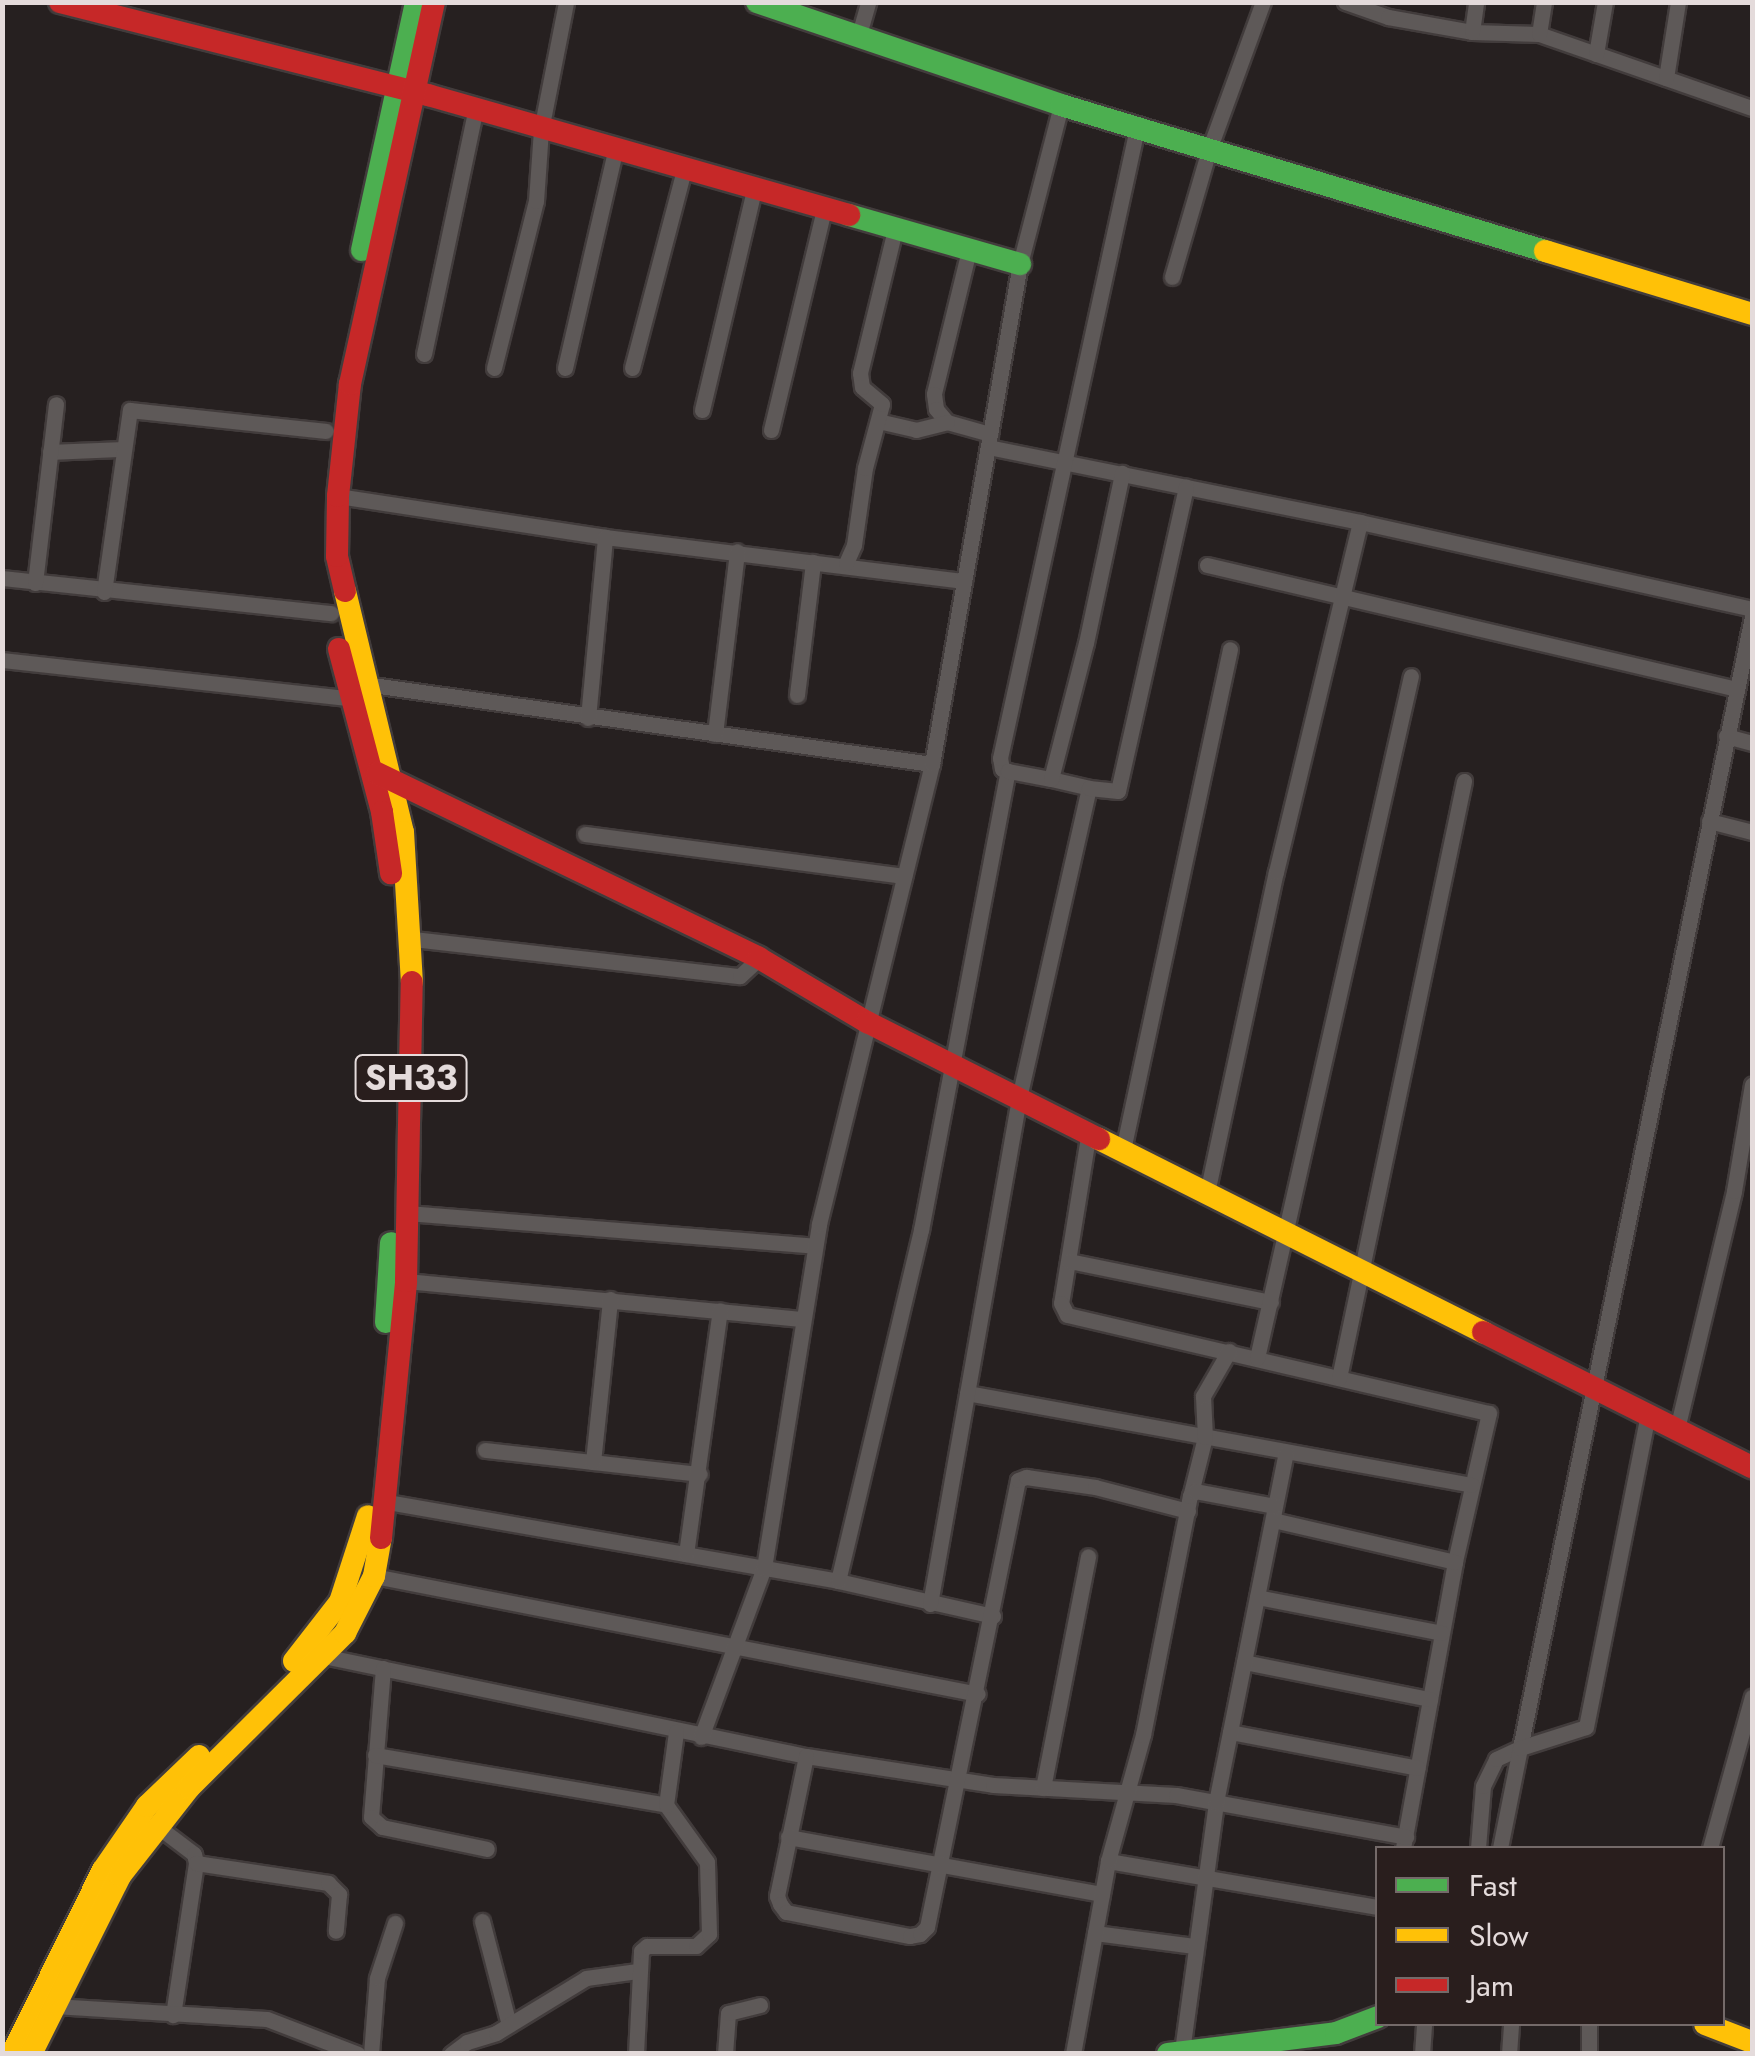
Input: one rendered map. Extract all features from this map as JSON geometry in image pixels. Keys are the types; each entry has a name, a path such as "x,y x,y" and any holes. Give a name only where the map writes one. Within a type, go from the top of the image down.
{"main road":[{"path":"60,2 406,90 1020,264"},
{"name":"SH33","path":"12,2054 71,1926 146,1806 313,1642 340,1602 358,1557 371,1506 380,1422 398,1035 397,931 379,773 337,556 338,496 350,384 406,90 416,2"},
{"name":"SH33","path":"361,694 331,613 321,554 326,431 406,90 434,2"},
{"path":"756,2 1060,105 1752,314"},
{"path":"379,773 760,958 867,1022 1752,1467"},
{"name":"SH33","path":"30,2054 120,1876 189,1788 345,1633 374,1576 387,1502 406,1280 413,939 404,832 379,773"},
{"path":"1175,2052 1261,2049 1336,2032 1375,2017"},
{"path":"1710,2026 1752,2042"}],"street":[{"path":"494,368 536,201 541,130 566,2"},
{"path":"858,38 868,2"},
{"path":"1172,277 1209,150 1263,2"},
{"path":"1344,2 1388,16 1472,32 1539,34 1752,108"},
{"path":"1472,32 1476,2"},
{"path":"1539,34 1544,2"},
{"path":"1596,54 1605,2"},
{"path":"1666,78 1678,2"},
{"path":"701,1737 764,1568 815,1246 932,764 1020,264 1060,105"},
{"path":"424,354 475,112"},
{"path":"1136,128 1000,758 1002,769 1118,791 1186,487"},
{"path":"565,368 615,151"},
{"path":"632,368 684,170"},
{"path":"702,410 754,190"},
{"path":"771,430 824,210"},
{"path":"846,564 854,545 865,468 882,404 862,387 860,373 895,229"},
{"path":"969,250 934,394 939,416 948,422 989,440 1066,463 1360,522 1752,609"},
{"path":"35,583 56,404"},
{"path":"104,592 128,414 134,408 326,431"},
{"path":"878,421 916,430 948,422"},
{"path":"50,452 123,449"},
{"path":"1050,779 1086,643 1122,474"},
{"path":"338,496 605,537 964,581"},
{"path":"1207,1193 1360,522"},
{"path":"588,718 605,537"},
{"path":"715,734 736,551"},
{"path":"797,696 813,562"},
{"path":"1207,565 1737,689"},
{"path":"2,578 104,592 331,613"},
{"path":"1500,1846 1752,617"},
{"path":"1123,1150 1230,649"},
{"path":"2,660 588,718 932,764"},
{"path":"1258,1358 1411,676"},
{"path":"1726,736 1752,743"},
{"path":"838,1581 921,1230 1008,771"},
{"path":"1340,1378 1464,782"},
{"path":"930,1604 1019,1098 1089,788"},
{"path":"1709,820 1752,832"},
{"path":"585,834 904,876"},
{"path":"413,939 740,976 760,958"},
{"path":"1677,1429 1734,1191 1752,1085"},
{"path":"323,1656 806,1756 955,1779 1216,1802 1404,1843 1455,1562 1489,1413 1067,1316 1061,1303 1089,1131"},
{"path":"408,1213 815,1246"},
{"path":"1069,1262 1271,1302"},
{"path":"406,1280 801,1319"},
{"path":"593,1462 610,1299"},
{"path":"686,1554 720,1310"},
{"path":"1073,2054 1108,1861 1123,1792 1143,1734 1205,1438 1204,1396 1229,1351"},
{"path":"967,1393 1472,1485"},
{"path":"1478,1846 1482,1786 1496,1759 1586,1727 1648,1414"},
{"path":"486,1450 700,1474"},
{"path":"1175,2052 1207,1876 1216,1802 1286,1453"},
{"path":"806,1756 776,1896 786,1912 910,1936 927,1926 955,1779 978,1694 1018,1480 1026,1477 1095,1487 1188,1511"},
{"path":"1191,1493 1455,1562"},
{"path":"387,1502 838,1581 993,1616"},
{"path":"1042,1788 1088,1556"},
{"path":"374,1576 978,1694"},
{"path":"1257,1597 1442,1633"},
{"path":"1244,1662 1430,1699"},
{"path":"383,1668 370,1808 376,1824 487,1849"},
{"path":"1711,1846 1752,1698"},
{"path":"636,2054 638,1958 647,1946 696,1946 709,1934 707,1862 666,1805 676,1732"},
{"path":"1230,1732 1418,1768"},
{"path":"375,1755 666,1805"},
{"path":"157,1826 194,1854 196,1862 174,2015"},
{"path":"788,1837 1102,1894"},
{"path":"1108,1861 1375,1906"},
{"path":"196,1862 328,1883 340,1894 336,1930"},
{"path":"482,1921 509,2025"},
{"path":"371,2054 377,1978 395,1923"},
{"path":"1095,1933 1194,1946"},
{"path":"451,2054 509,2025 586,1978 638,1972"},
{"path":"726,2054 728,2013 760,2005"},
{"path":"54,2006 267,2020 358,2054"},
{"path":"1422,2054 1424,2026"},
{"path":"1508,2054 1511,2026"},
{"path":"1588,2054 1589,2026"}],"traffic: fast":[{"path":"362,250 416,2"},
{"path":"757,2 1061,105 1545,251"},
{"path":"849,215 1020,264"},
{"path":"386,1322 391,1243"},
{"path":"1168,2054 1336,2033 1375,2018"}],"traffic: slow":[{"path":"1545,251 1752,314"},
{"path":"345,591 403,832 412,982"},
{"path":"1099,1139 1483,1332"},
{"path":"294,1661 340,1602 368,1516"},
{"path":"31,2054 120,1876 189,1788 345,1633 374,1576 381,1538"},
{"path":"12,2054 103,1870 147,1806 199,1756"},
{"path":"1710,2026 1752,2042"}],"traffic: jam":[{"path":"60,2 428,95 849,215"},
{"path":"345,591 337,556 338,496 350,384 434,2"},
{"path":"339,649 382,812 391,873"},
{"path":"377,773 759,958 867,1022 1099,1139"},
{"path":"381,1538 406,1281 412,982"},
{"path":"1483,1332 1752,1467"}]}
